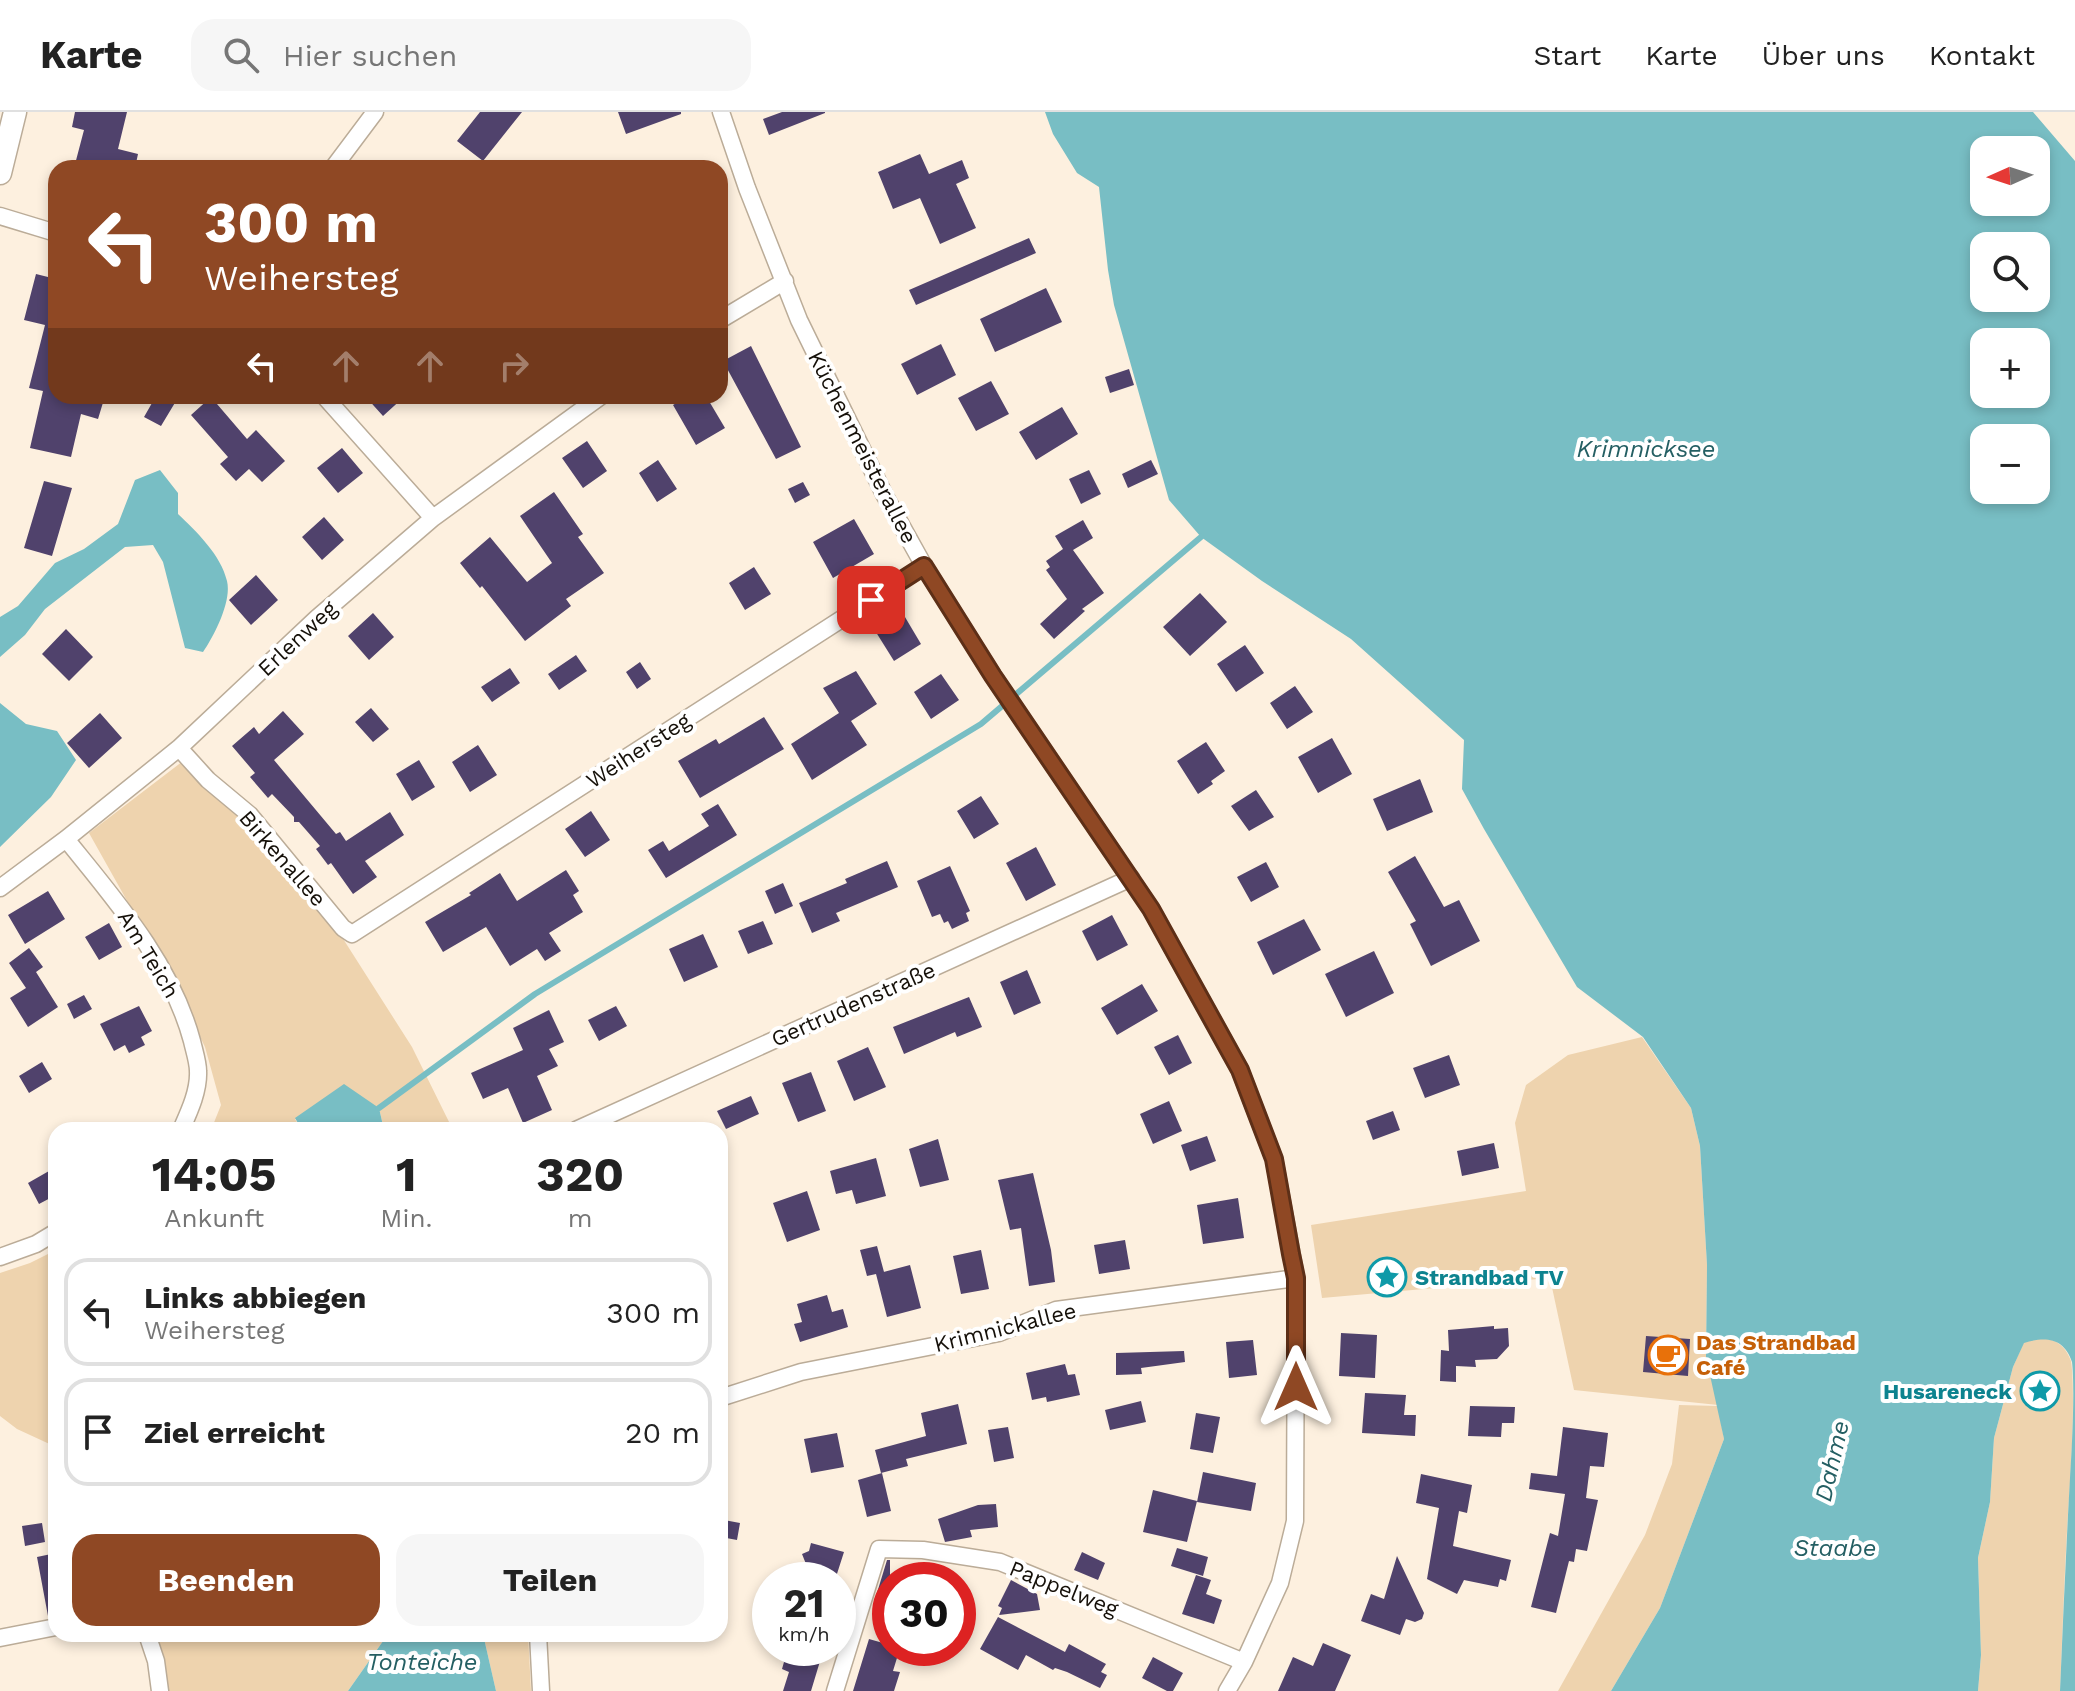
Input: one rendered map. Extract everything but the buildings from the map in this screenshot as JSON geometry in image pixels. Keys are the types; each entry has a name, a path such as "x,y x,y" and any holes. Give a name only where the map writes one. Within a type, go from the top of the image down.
{"street":[{"path":"0,173 15,112"},
{"path":"339,160 375,112"},
{"name":"Küchenmeisterallee","path":"721,112 799,320 849,426 924,566 993,676 1151,909 1240,1070 1274,1159 1296,1278 1295,1521 1280,1583 1244,1662 1227,1691"},
{"path":"0,216 48,231"},
{"path":"728,315 785,281"},
{"path":"331,404 433,518"},
{"name":"Erlenweg","path":"0,888 179,748 317,618 433,518 590,404"},
{"name":"Weihersteg","path":"352,934 924,566"},
{"name":"Birkenallee","path":"179,748 208,780 250,815 343,928 352,934"},
{"name":"Am Teich","path":"66,839 152,952 186,1019 198,1071 191,1108 185,1122"},
{"name":"Gertrudenstraße","path":"594,1122 1131,878"},
{"path":"0,1257 48,1237"},
{"name":"Krimnickallee","path":"728,1395 801,1372 999,1333 1056,1310 1296,1278"},
{"name":"Pappelweg","path":"835,1691 879,1549 923,1550 1000,1562 1244,1662"},
{"path":"0,1638 48,1629"},
{"path":"150,1642 160,1691"},
{"path":"538,1642 541,1691"}],"shaded area":[{"path":"187,758 340,934 412,1047 449,1122 382,1122 379,1108 295,1119 297,1122 214,1122 221,1105 205,1047 181,997 89,833"},
{"path":"1642,1037 1691,1108 1700,1146 1707,1265 1706,1357 1718,1405 1574,1390 1550,1278 1322,1298 1311,1225 1526,1191 1515,1123 1526,1085 1568,1055"},
{"path":"48,1254 48,1443 17,1429 0,1416 0,1273"},
{"path":"2040,1338 2055,1341 2063,1347 2071,1361 2072,1372 2072,1438 2060,1691 1978,1691 1981,1655 1978,1558 1990,1502 1994,1438 2013,1367 2024,1342"},
{"path":"1679,1405 1718,1406 1724,1439 1660,1608 1611,1691 1558,1691 1645,1535 1672,1464"},
{"path":"160,1642 382,1642 348,1691 164,1691"},
{"path":"485,1642 528,1642 531,1691 496,1691"}],"water":[{"name":"Krimnicksee","path":"1045,112 2033,112 2075,161 2075,1691 2060,1691 2072,1435 2072,1362 2059,1344 2040,1340 2024,1343 2013,1367 1994,1438 1990,1502 1978,1558 1981,1655 1978,1691 1611,1691 1660,1608 1724,1439 1706,1357 1707,1265 1700,1146 1691,1108 1643,1037 1577,987 1462,789 1464,740 1351,639 1201,537 1169,500 1114,305 1099,187 1077,173 1053,134"},
{"path":"160,470 178,493 178,514 214,553 227,581 225,608 203,652 185,648 163,562 153,545 125,547 45,609 25,635 0,657 0,617 18,606 55,563 84,549 118,524 135,480"},
{"path":"0,703 26,724 57,731 76,760 51,797 0,847"},
{"path":"344,1084 379,1108 382,1122 297,1122 295,1118"},
{"name":"Tonteiche","path":"382,1642 485,1642 496,1691 348,1691"}],"waterway":[{"path":"379,1108 535,994 981,724 1201,537"}],"place":[{"name":"Strandbad TV","path":"1387,1277"},
{"name":"Das Strandbad Café","path":"1668,1355"},
{"name":"Husareneck","path":"2040,1391"}],"route":[{"path":"871,600 924,566 993,676 1151,909 1240,1070 1274,1159 1296,1278 1296,1387"}],"water label":[{"name":"Dahme","path":"1832,1461"},
{"name":"Staabe","path":"1835,1548"}]}
